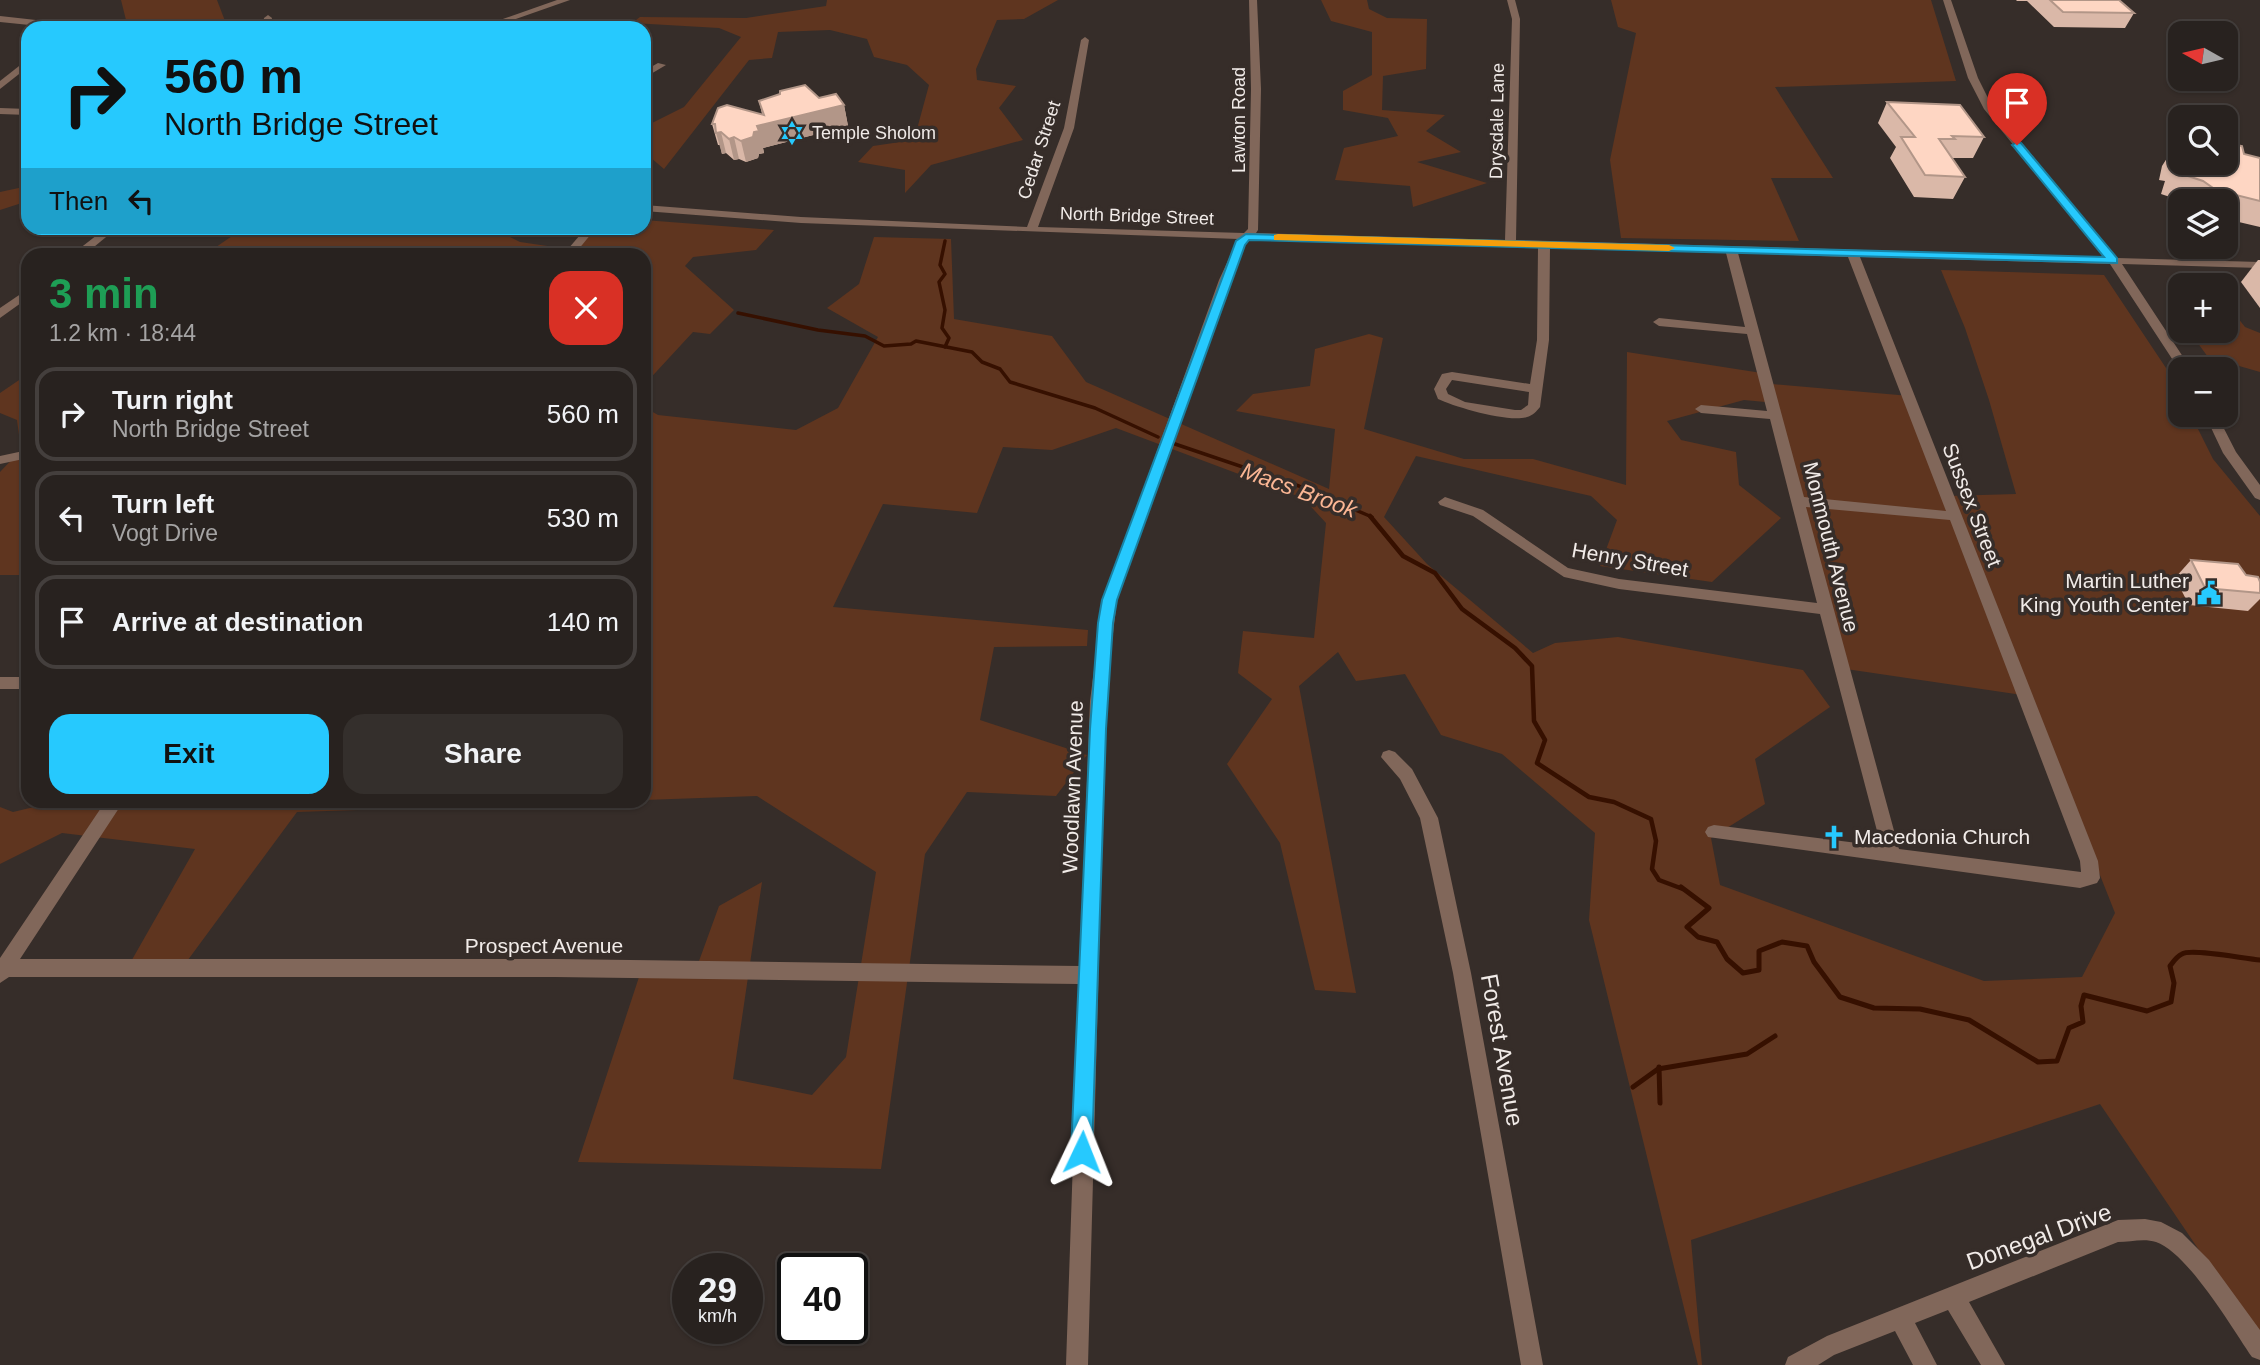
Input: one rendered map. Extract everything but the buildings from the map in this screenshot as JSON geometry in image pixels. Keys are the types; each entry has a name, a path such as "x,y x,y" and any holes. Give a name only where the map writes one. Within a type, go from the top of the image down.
{"street":[{"path":"502,21 566,0"},
{"name":"Lawton Road","path":"1246,237 1253,230 1256,89 1253,0"},
{"name":"Drysdale Lane","path":"1510,244 1516,19 1511,0"},
{"path":"1947,0 1973,78 1984,101 2113,260 2177,357"},
{"path":"0,19 21,21"},
{"name":"Cedar Street","path":"1031,230 1069,128 1085,40"},
{"path":"651,71 661,65"},
{"path":"0,86 21,68"},
{"path":"0,111 21,112"},
{"name":"North Bridge Street","path":"651,209 801,220 1031,230 2260,265"},
{"path":"86,248 103,235"},
{"name":"Woodlawn Avenue","path":"1077,1365 1098,715 1110,600 1225,280 1240,243 1246,237"},
{"path":"1536,389 1452,376 1446,377 1440,389 1442,396 1453,402 1515,414 1531,411 1536,389 1543,340 1544,245"},
{"name":"Monmouth Avenue","path":"1731,250 1892,855"},
{"name":"Sussex Street","path":"1853,254 2089,861 2091,878 2080,880 1892,855"},
{"path":"0,314 21,298"},
{"path":"1659,322 1753,331"},
{"path":"1701,409 1776,416"},
{"path":"2217,427 2230,453 2260,495"},
{"path":"0,460 21,456"},
{"path":"1797,501 1953,516"},
{"name":"Henry Street","path":"1445,502 1478,513 1564,572 1619,584 1825,609"},
{"path":"0,683 21,683"},
{"name":"Forest Avenue","path":"1389,757 1406,774 1429,818 1462,973 1532,1365"},
{"path":"1,970 110,808"},
{"path":"1714,832 1892,855"},
{"name":"Prospect Avenue","path":"1,970 555,968 1088,975"},
{"name":"Donegal Drive","path":"1796,1365 1827,1347 2118,1231 2144,1230 2162,1233 2190,1256 2260,1349"},
{"path":"1952,1297 1994,1365"},
{"path":"1900,1318 1926,1365"}],"shaded area":[{"path":"121,0 217,0 225,21 126,21"},
{"path":"827,0 1058,0 1024,19 997,20 976,69 977,80 1016,86 999,108 1023,140 931,165 905,193 905,170 858,162 873,146 914,140 929,85 907,65 874,57 867,39 830,30 778,32 772,58 749,60 664,169 651,158 651,124 684,107 741,37 719,28 635,21 640,17 746,18 826,6"},
{"path":"1321,0 1367,0 1369,9 1387,18 1427,19 1426,69 1383,76 1382,110 1445,115 1426,131 1461,152 1417,162 1487,183 1413,207 1410,186 1335,180 1344,148 1398,136 1388,118 1343,110 1343,91 1372,75 1372,32 1331,21"},
{"path":"1611,0 1931,0 1956,81 1775,87 1833,178 1771,178 1799,241 1621,238 1610,160 1636,33 1618,27"},
{"path":"21,188 21,203 0,210 0,192"},
{"path":"651,221 774,230 756,250 693,257 685,266 734,310 710,334 693,332 651,377 651,248 577,248 588,235 651,235"},
{"path":"234,235 506,235 520,242 561,248 215,248"},
{"path":"874,237 951,239 954,319 1052,336 1086,382 1329,489 1335,429 1236,411 1253,394 1310,386 1315,349 1369,334 1383,338 1364,429 1464,459 1533,459 1626,485 1627,352 1768,374 1772,384 1910,396 1948,496 2016,494 1965,328 1941,270 2104,275 2168,371 2168,427 2197,427 2213,459 2260,516 2260,1340 2100,1104 1691,1240 1702,1365 1698,1365 1589,920 1595,833 1502,754 1441,735 1405,674 1356,681 1338,652 1299,686 1356,993 1315,990 1280,843 1227,764 1272,699 1238,673 1243,631 1314,638 1326,523 1303,498 1116,428 1052,450 1003,447 977,513 883,504 833,607 1088,630 1087,646 994,647 980,720 1087,755 1056,796 967,792 925,854 881,1169 578,1162 641,971 695,972 719,906 762,882 733,1079 812,1095 846,1057 876,872 757,796 651,800 651,411 658,415 796,430 838,408 878,337 827,308 859,284","holes":["1744,400 1776,403 1846,669 2029,696 2115,913 2082,977 1984,981 1720,885 1711,838 1765,804 1755,759 1830,707 1803,670 1618,637 1555,643 1533,653 1427,564 1384,517 1416,456 1591,496 1617,520 1600,566 1712,582 1781,518 1739,485 1736,452 1681,440 1667,421"]},
{"path":"2238,318 2245,327 2260,333 2260,372 2238,366 2238,357 2208,357 2198,343 2238,343"},
{"path":"21,379 21,450 17,420 0,413 0,393"},
{"path":"21,450 21,575 0,575 0,472"},
{"path":"0,807 13,812 30,808 420,808 297,812 182,968 129,965 195,849 62,833 0,864"}],"waterway":[{"path":"945,241 940,265 945,274 939,282 945,310 942,328 949,338 945,347"},
{"name":"Macs Brook","path":"738,313 818,330 865,336 884,346 911,344 916,341 945,347"},
{"name":"Macs Brook","path":"945,347 972,352 982,362 1000,369 1010,382 1095,408 1158,437"},
{"name":"Macs Brook","path":"1175,444 1299,486 1370,516"},
{"name":"Macs Brook","path":"1370,516 1403,556 1435,573 1462,609 1515,648 1532,666 1534,721 1545,740 1537,763 1589,797 1614,802 1651,819 1656,841 1652,869 1659,880 1683,889"},
{"name":"Macs Brook","path":"1681,887 1709,908 1687,927 1698,937 1717,942 1727,959 1743,973 1759,970 1759,951 1782,942 1807,946 1814,962 1840,997 1874,1008 1920,1009 1969,1020 2038,1062 2057,1061 2069,1028 2083,1022 2081,1006 2084,995 2147,1011 2171,1002 2174,983 2170,966 2182,954 2207,953 2260,960"},
{"path":"1659,1069 1747,1054 1775,1036"},
{"path":"1633,1087 1659,1069"},
{"path":"1659,1069 1660,1103"}],"slow traffic":[{"path":"1278,238 1669,248"}],"place":[{"name":"Temple Sholom","path":"792,133"},
{"name":"Martin Luther King Youth Center","path":"2209,593"},
{"name":"Macedonia Church","path":"1834,837"}],"route":[{"path":"1082,1152 1098,729 1105,623 1110,600 1240,243 1246,237 2113,260 2017,145"}]}
